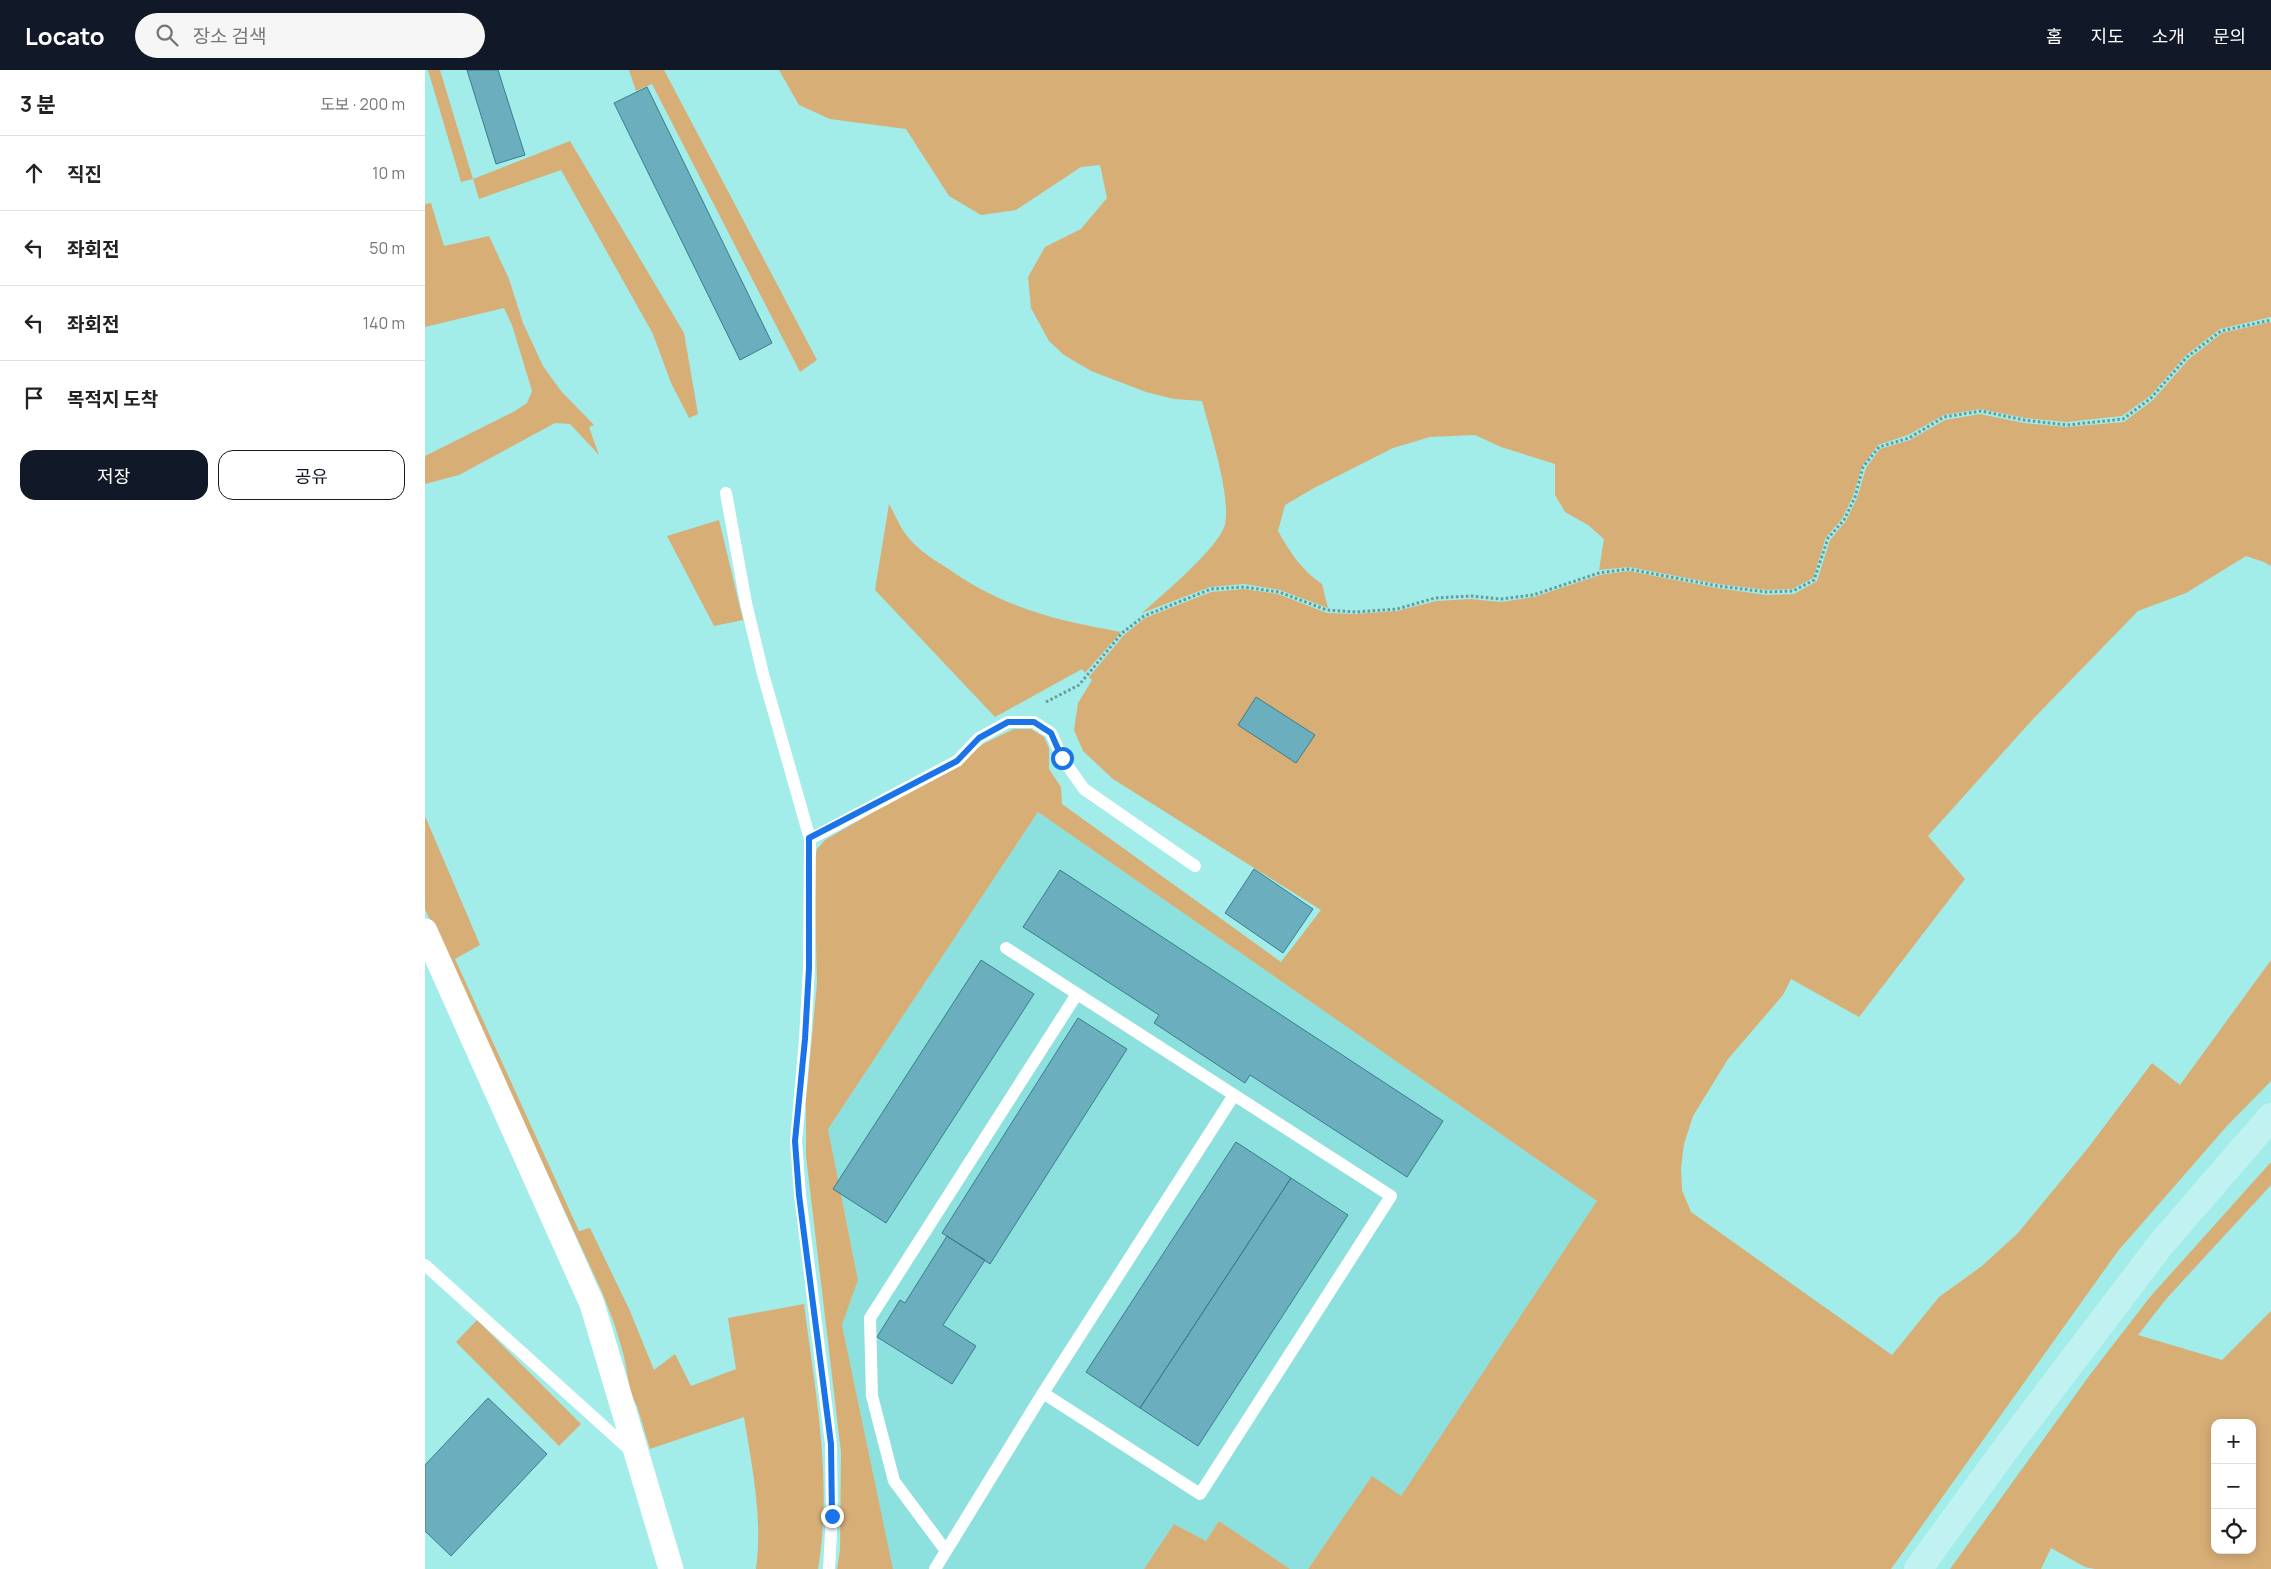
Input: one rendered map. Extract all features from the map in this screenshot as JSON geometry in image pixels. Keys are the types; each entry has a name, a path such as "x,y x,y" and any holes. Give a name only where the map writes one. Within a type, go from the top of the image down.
{"main road":[{"path":"1919,1569 2010,1443 2161,1244 2271,1117"}],"street":[{"path":"425,931 593,1304 671,1569"}],"lane":[{"path":"726,493 748,612 763,674 809,838 809,968 805,1039 795,1141 799,1195 831,1444 832,1516 829,1569"},
{"path":"809,838 957,761 979,738 1008,722 1034,722 1051,733 1062,758 1084,789 1195,866"},
{"path":"1006,948 1391,1196 1200,1494 1043,1393"},
{"path":"946,1552 894,1481 873,1396 870,1318 1077,994"},
{"path":"935,1569 1043,1393 1234,1095"},
{"path":"425,1265 637,1457"}],"path":[{"path":"1008,722 1079,685 1122,634 1144,616 1211,589 1244,587 1279,592 1327,610 1356,612 1397,609 1435,598 1471,596 1501,599 1533,595 1599,573 1628,569 1742,590 1767,592 1793,591 1814,580 1828,538 1844,520 1855,497 1863,467 1879,447 1909,438 1944,417 1981,411 2024,420 2067,425 2123,419 2151,398 2187,357 2221,331 2271,320"}],"shaded area":[{"path":"428,70 440,70 473,179 461,182"},
{"path":"629,70 664,70 817,360 800,372 652,84 636,91"},
{"path":"779,70 2271,70 2271,317 2220,329 2186,355 2150,396 2122,416 2067,422 2025,418 1980,409 1944,415 1908,435 1878,445 1862,466 1853,496 1842,519 1826,537 1813,578 1792,589 1767,590 1718,584 1629,567 1599,570 1604,539 1588,525 1565,512 1555,495 1555,464 1501,447 1475,435 1430,437 1393,448 1285,505 1278,531 1297,560 1308,573 1322,584 1328,608 1280,590 1244,584 1210,587 1142,613 1202,558 1221,534 1225,524 1225,497 1219,463 1202,401 1174,399 1146,392 1091,371 1064,355 1049,341 1031,308 1028,277 1045,247 1081,229 1107,198 1100,165 1081,167 1016,210 981,215 949,196 906,129 830,119 799,105"},
{"path":"570,141 684,333 698,414 689,418 671,383 653,334 561,170 479,199 473,179"},
{"path":"431,203 444,246 489,236 509,279 523,323 543,366 561,391 594,425 589,427 599,455 570,424 555,423 459,475 425,484 425,456 515,411 527,403 532,391 512,325 504,308 425,327 425,204"},
{"path":"2271,322 2271,566 2246,556 2186,593 2138,611 2033,719 1928,836 1965,879 1859,1017 1791,979 1783,995 1728,1059 1693,1116 1684,1144 1681,1168 1682,1190 1691,1212 1892,1355 1939,1297 1982,1266 2018,1233 2088,1148 2152,1063 2180,1085 2271,960 2271,1081 2226,1127 2118,1251 1891,1569 1308,1569 1372,1476 1401,1496 1597,1201 1038,812 828,1129 858,1280 842,1325 893,1569 837,1569 840,1550 841,1452 806,1156 806,1100 817,983 814,865 817,849 825,840 955,765 983,744 1014,729 1031,729 1044,737 1049,748 1049,769 1061,787 1062,804 1281,962 1321,910 1113,779 1083,751 1074,730 1078,703 1092,680 1089,677 1124,635 1145,618 1211,592 1244,589 1278,594 1327,613 1356,614 1397,611 1436,601 1471,599 1501,602 1534,597 1600,575 1629,571 1717,588 1767,595 1794,594 1817,581 1830,540 1846,521 1857,498 1866,468 1880,449 1910,440 1945,420 1980,414 2024,423 2067,427 2124,422 2153,400 2189,359 2222,333"},
{"path":"889,504 908,537 916,546 968,582 1009,603 1030,610 1074,623 1121,632 1085,673 1082,669 995,717 875,590"},
{"path":"719,520 743,620 714,626 667,536"},
{"path":"1038,812 1597,1201 1401,1497 1372,1477 1308,1569 1290,1569 1219,1521 1206,1541 1174,1524 1144,1569 893,1569 842,1325 858,1280 828,1129"},
{"path":"425,816 480,945 455,959 579,1231 590,1228 630,1311 654,1370 675,1354 691,1386 736,1369 728,1318 804,1304 821,1436 823,1469 824,1503 818,1569 756,1569 758,1550 757,1512 744,1417 650,1449 637,1406 631,1395 624,1356 614,1323 602,1292 425,909"},
{"path":"2271,1162 2271,1185 2167,1298 2138,1335 2222,1360 2271,1311 2271,1569 2095,1569 2085,1567 2051,1548 2041,1569 1950,1569 2089,1376 2150,1297"},
{"path":"477,1320 581,1424 559,1446 456,1342"},
{"path":"1219,1521 1290,1569 1144,1569 1174,1524 1206,1541"}],"building":[{"path":"467,70 498,70 525,155 496,164"},
{"path":"647,87 772,343 740,360 614,103"},
{"path":"1256,697 1315,735 1296,763 1238,725"},
{"path":"1254,869 1313,909 1283,953 1225,913"},
{"path":"1060,870 1443,1121 1407,1177 1250,1075 1245,1083 1154,1023 1159,1015 1023,927"},
{"path":"981,960 1034,994 886,1223 833,1189"},
{"path":"1078,1018 1127,1049 990,1264 942,1233"},
{"path":"1236,1142 1291,1178 1140,1408 1086,1372"},
{"path":"1291,1178 1348,1215 1198,1446 1140,1408"},
{"path":"947,1236 985,1260 943,1325 976,1346 952,1384 877,1337 900,1300 905,1303"},
{"path":"488,1398 547,1454 451,1556 425,1531 425,1465"}],"route":[{"path":"832,1516 831,1444 799,1195 795,1141 805,1039 809,968 809,838 957,761 979,738 1008,722 1034,722 1051,733 1062,758"}]}
